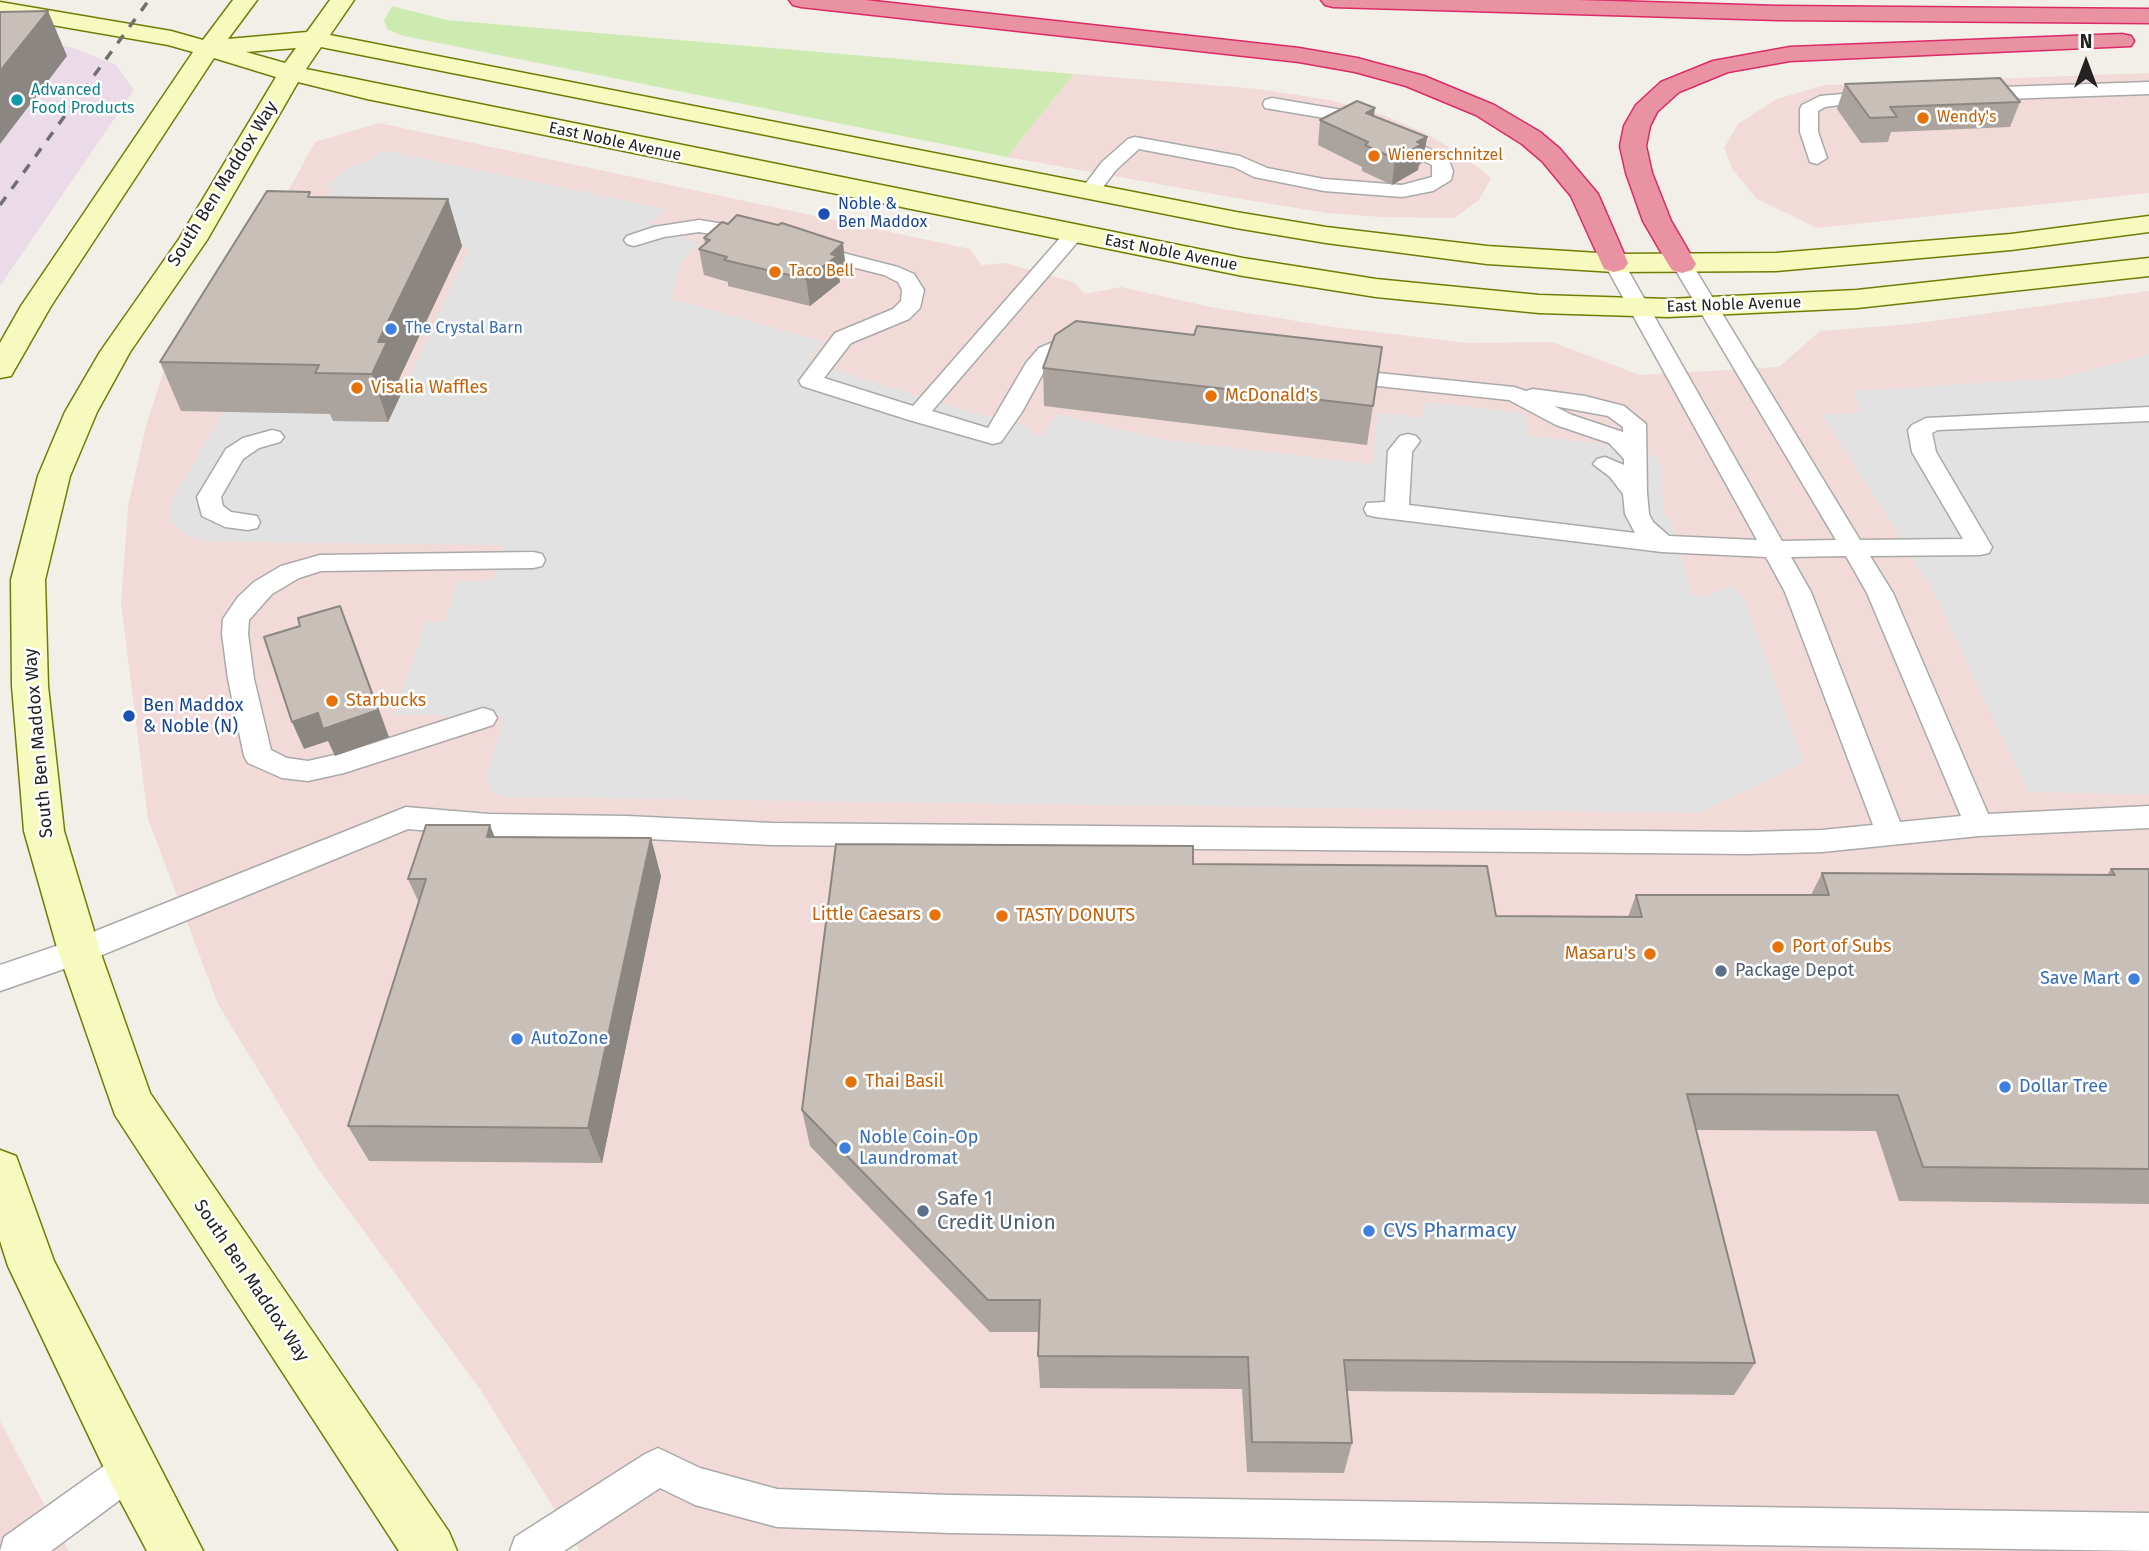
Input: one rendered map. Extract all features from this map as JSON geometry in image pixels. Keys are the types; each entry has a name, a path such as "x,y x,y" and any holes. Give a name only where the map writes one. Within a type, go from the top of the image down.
{"highway":[{"path":"801,0 1308,57 1366,67 1406,78 1485,110 1516,128 1551,155 1584,194 1614,263"},
{"path":"1333,0 1711,12 2149,16"},
{"path":"1682,264 1657,221 1639,173 1633,146 1637,126 1645,110 1662,92 1682,82 1730,64 1790,54 2149,40"}],"main road":[{"path":"0,369 36,306 183,82 245,0"},
{"name":"South Ben Maddox Way","path":"342,0 291,73 193,240 154,293 97,380 66,445 44,509 29,580 30,686 44,831 79,951 131,1101 430,1551"},
{"name":"East Noble Avenue","path":"0,9 210,47 291,73 1074,234 1243,267 1376,288 1539,304 1706,307 1904,295 2149,267"},
{"name":"East Noble Avenue","path":"210,47 315,39 1348,239 1487,255 1614,263 1776,262 2011,242 2149,224"},
{"path":"0,1171 32,1266 131,1469 176,1551"}],"lane":[{"path":"1960,94 2149,88"},
{"path":"1817,158 1809,132 1809,109 1820,102 1839,99 1893,97"},
{"path":"1090,191 1108,166 1135,143 1240,162 1261,173 1324,185 1402,191 1426,187 1441,180 1441,162 1347,116 1272,104"},
{"path":"634,240 661,231 699,226 715,226 771,239"},
{"path":"917,415 1074,234"},
{"path":"793,245 891,271 906,278 914,290 912,303 901,314 842,338 810,381 917,415 993,437 1011,412 1037,363 1047,353 1063,345 1106,344"},
{"path":"1614,263 1798,592 1890,832"},
{"path":"1682,264 1880,593 1979,825"},
{"path":"1315,373 1514,394 1585,403 1616,411 1634,424 1637,514 1643,526 1662,544"},
{"path":"1408,441 1400,451 1386,510 1662,544 1772,549 1852,546 1980,547 1924,452 1920,430 1934,423 2149,414"},
{"path":"248,522 225,519 211,510 209,497 234,454 251,443 272,437"},
{"path":"1605,464 1618,472 1635,493"},
{"path":"483,718 344,763 308,771 282,768 258,755 241,679 235,634 236,619 247,603 263,588 290,572 320,563 533,560"},
{"path":"0,978 79,951 406,818 489,825 627,827 772,834 1595,843 1822,841 1979,825 2149,817"},
{"path":"529,1551 658,1467 695,1486 777,1508 951,1514 2149,1532"},
{"path":"18,1551 131,1469"}],"shaded area":[{"path":"0,35 74,48 116,65 134,90 0,286"},
{"path":"2149,73 2149,193 1817,228 1757,199 1733,170 1724,148 1738,124 1777,99 1825,85"},
{"path":"1074,74 1259,89 1329,100 1383,115 1425,133 1461,154 1491,178 1479,200 1454,218 1381,217 1327,213 1007,157"},
{"path":"379,123 970,249 981,265 1005,263 1074,282 1085,294 1121,287 1211,307 1333,327 1468,343 1552,342 1640,375 1779,367 1820,331 1911,324 2149,291 2149,1551 580,1551 482,1392 319,1170 218,1004 148,819 121,603 128,506 146,426 166,364 265,233 315,142"},
{"path":"382,150 666,209 651,224 652,227 700,243 682,262 670,302 677,300 824,342 807,361 1028,427 1036,436 1041,436 1057,414 1165,440 1372,464 1378,412 1423,418 1425,402 1526,413 1527,435 1610,445 1660,457 1664,514 1672,522 1692,594 1703,597 1731,586 1744,598 1804,763 1698,813 503,797 490,790 486,778 504,716 395,715 426,622 445,622 458,581 489,581 494,577 503,545 199,540 184,534 169,519 169,506 223,412 337,413 388,422 469,249 460,243 311,207 334,189 326,186 352,166 365,163"},
{"path":"2149,354 2149,794 2028,792 1935,595 1822,415 1861,412 1854,391 2060,378"},
{"path":"0,1421 11,1442 69,1551 0,1551"}],"green space":[{"path":"392,6 447,20 1074,74 1007,157 404,36 387,29 384,20"}],"building":[{"path":"48,11 0,71 0,12"},
{"path":"2000,78 2020,102 1890,107 1897,117 1870,118 1845,84"},
{"path":"1357,101 1375,108 1366,113 1427,137 1417,142 1422,144 1395,159 1365,145 1368,142 1320,120"},
{"path":"267,191 310,192 308,197 448,199 378,342 387,342 372,374 315,373 319,365 160,362"},
{"path":"737,215 778,225 782,223 843,243 831,254 837,256 806,279 724,260 727,257 699,249 710,240 704,238 722,222 728,224"},
{"path":"1076,321 1194,335 1197,326 1382,347 1373,406 1043,368 1055,335"},
{"name":"Starbucks","path":"340,606 378,710 323,729 318,713 292,722 264,637 300,626 298,618"},
{"name":"AutoZone","path":"426,825 490,825 487,837 651,838 588,1128 348,1126 426,879 408,879"},
{"path":"836,844 1193,846 1193,864 1487,866 1496,916 1642,917 1636,895 1829,895 1822,873 2115,875 2111,869 2149,869 2149,1169 1923,1167 1898,1095 1687,1094 1755,1363 1344,1360 1352,1443 1252,1442 1248,1357 1038,1356 1040,1300 988,1300 802,1110"}],"railway":[{"path":"0,205 149,0"}],"place":[{"name":"Advanced Food Products","path":"17,100"},
{"name":"Wendy's","path":"1923,118"},
{"name":"Wienerschnitzel","path":"1374,156"},
{"name":"Noble & Ben Maddox","path":"824,214"},
{"name":"Taco Bell","path":"775,272"},
{"name":"The Crystal Barn","path":"391,329"},
{"name":"Visalia Waffles","path":"357,388"},
{"name":"McDonald's","path":"1211,396"},
{"name":"Starbucks","path":"332,701"},
{"name":"Ben Maddox & Noble (N)","path":"129,716"},
{"name":"Little Caesars","path":"935,915"},
{"name":"TASTY DONUTS","path":"1002,916"},
{"name":"Port of Subs","path":"1778,947"},
{"name":"Masaru's","path":"1650,954"},
{"name":"Package Depot","path":"1721,971"},
{"name":"Save Mart","path":"2134,979"},
{"name":"AutoZone","path":"517,1039"},
{"name":"Thai Basil","path":"851,1082"},
{"name":"Dollar Tree","path":"2005,1087"},
{"name":"Noble Coin-Op Laundromat","path":"845,1148"},
{"name":"Safe 1 Credit Union","path":"923,1211"},
{"name":"CVS Pharmacy","path":"1369,1231"}]}
